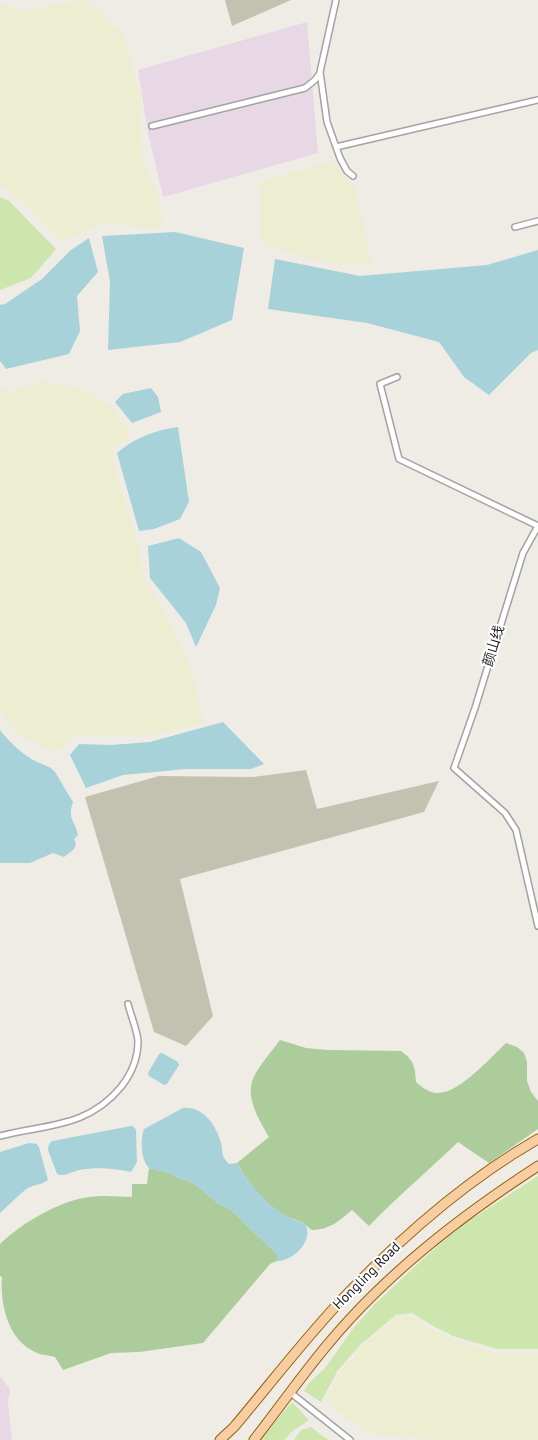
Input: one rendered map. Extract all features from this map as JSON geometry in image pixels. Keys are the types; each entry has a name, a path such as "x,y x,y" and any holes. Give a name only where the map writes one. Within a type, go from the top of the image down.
{"main road":[{"name":"Hongling Road","path":"220,1440 234,1427 349,1291 393,1248 435,1211 478,1178 538,1139"},
{"name":"Hongling Road","path":"254,1440 328,1344 408,1262 456,1222 538,1166"}],"street":[{"path":"152,126 305,88 315,80 320,72 336,0"},
{"path":"320,72 327,122 343,165 353,176"},
{"path":"336,147 538,100"},
{"path":"515,227 538,221"},
{"path":"397,377 380,384 399,459 538,526"},
{"name":"颜山线","path":"538,526 523,553 475,708 454,768 506,813 516,830 538,926"},
{"path":"0,1136 70,1122 87,1115 114,1096 126,1081 136,1062 138,1040 128,1004"},
{"path":"291,1393 350,1440"}],"shaded area":[{"path":"225,0 291,0 232,26"},
{"path":"307,22 318,153 163,197 148,133 138,70"},
{"path":"306,770 317,809 439,781 424,812 180,879 213,1016 186,1046 154,1032 85,797 159,776 253,777"},
{"path":"0,1376 10,1389 8,1402 12,1440 0,1440"}],"green space":[{"path":"86,0 124,36 141,97 142,157 159,199 163,228 102,224 60,241 28,208 0,185 0,3 23,11"},
{"path":"332,161 355,187 372,264 359,265 313,260 262,244 260,182"},
{"path":"0,197 9,201 56,249 31,278 0,290"},
{"path":"42,381 87,391 111,407 132,435 112,450 116,472 137,540 145,580 169,619 190,665 204,724 151,735 78,736 54,752 19,735 0,709 0,388 11,392"},
{"path":"280,1040 306,1048 327,1050 401,1051 413,1064 416,1082 434,1093 446,1092 464,1082 506,1043 517,1047 524,1053 527,1062 527,1081 531,1092 538,1101 538,1129 489,1163 458,1142 369,1226 352,1210 329,1227 312,1230 281,1213 266,1201 250,1183 237,1163 269,1137 252,1101 251,1086 258,1070"},
{"path":"149,1168 170,1173 192,1182 218,1203 231,1210 278,1255 277,1261 270,1264 203,1343 139,1352 111,1353 63,1370 55,1357 33,1351 24,1345 11,1328 2,1297 0,1244 30,1221 53,1208 77,1199 94,1196 132,1197 132,1184 147,1184"},
{"path":"538,1176 538,1349 497,1349 453,1336 412,1313 396,1315 361,1344 338,1370 321,1402 304,1391 308,1384 325,1368 355,1326 374,1305 424,1258 461,1226"},
{"path":"409,1316 436,1332 465,1344 500,1354 538,1353 538,1440 441,1440 367,1433 327,1403 327,1398 339,1374 362,1346 395,1318"},
{"path":"292,1402 309,1420 290,1433 285,1440 259,1440"},
{"path":"311,1427 328,1440 294,1440 301,1430"}],"water":[{"path":"175,232 244,248 232,320 180,342 108,350 110,282 102,236"},
{"path":"89,238 98,272 77,296 80,331 69,354 6,369 0,361 0,305 5,304 42,279 71,250"},
{"path":"538,250 538,350 531,353 489,395 464,377 439,342 367,323 268,309 275,259 360,276 487,265"},
{"path":"151,388 158,397 161,412 132,423 115,402 123,394"},
{"path":"178,427 189,502 180,519 154,529 139,531 117,453 131,443 146,436"},
{"path":"179,538 201,552 220,588 216,605 196,647 186,623 150,578 148,546"},
{"path":"223,722 264,764 251,769 186,769 123,775 86,788 70,755 79,744 111,745 150,742"},
{"path":"0,730 22,752 53,770 73,802 71,816 78,835 74,839 76,844 74,849 64,857 53,853 30,863 0,863"},
{"path":"162,1053 178,1062 179,1065 167,1084 164,1085 149,1076 148,1073 159,1054"},
{"path":"183,1108 197,1110 208,1118 219,1136 226,1160 229,1164 237,1163 251,1184 265,1200 283,1214 305,1224 307,1236 305,1243 296,1254 290,1258 277,1261 278,1255 231,1210 218,1203 192,1182 170,1173 149,1168 144,1160 142,1150 144,1129"},
{"path":"131,1126 136,1130 137,1162 131,1172 98,1168 79,1170 65,1175 57,1174 48,1150 49,1144 52,1141"},
{"path":"29,1143 37,1144 39,1147 48,1180 28,1188 0,1213 0,1152"}]}
